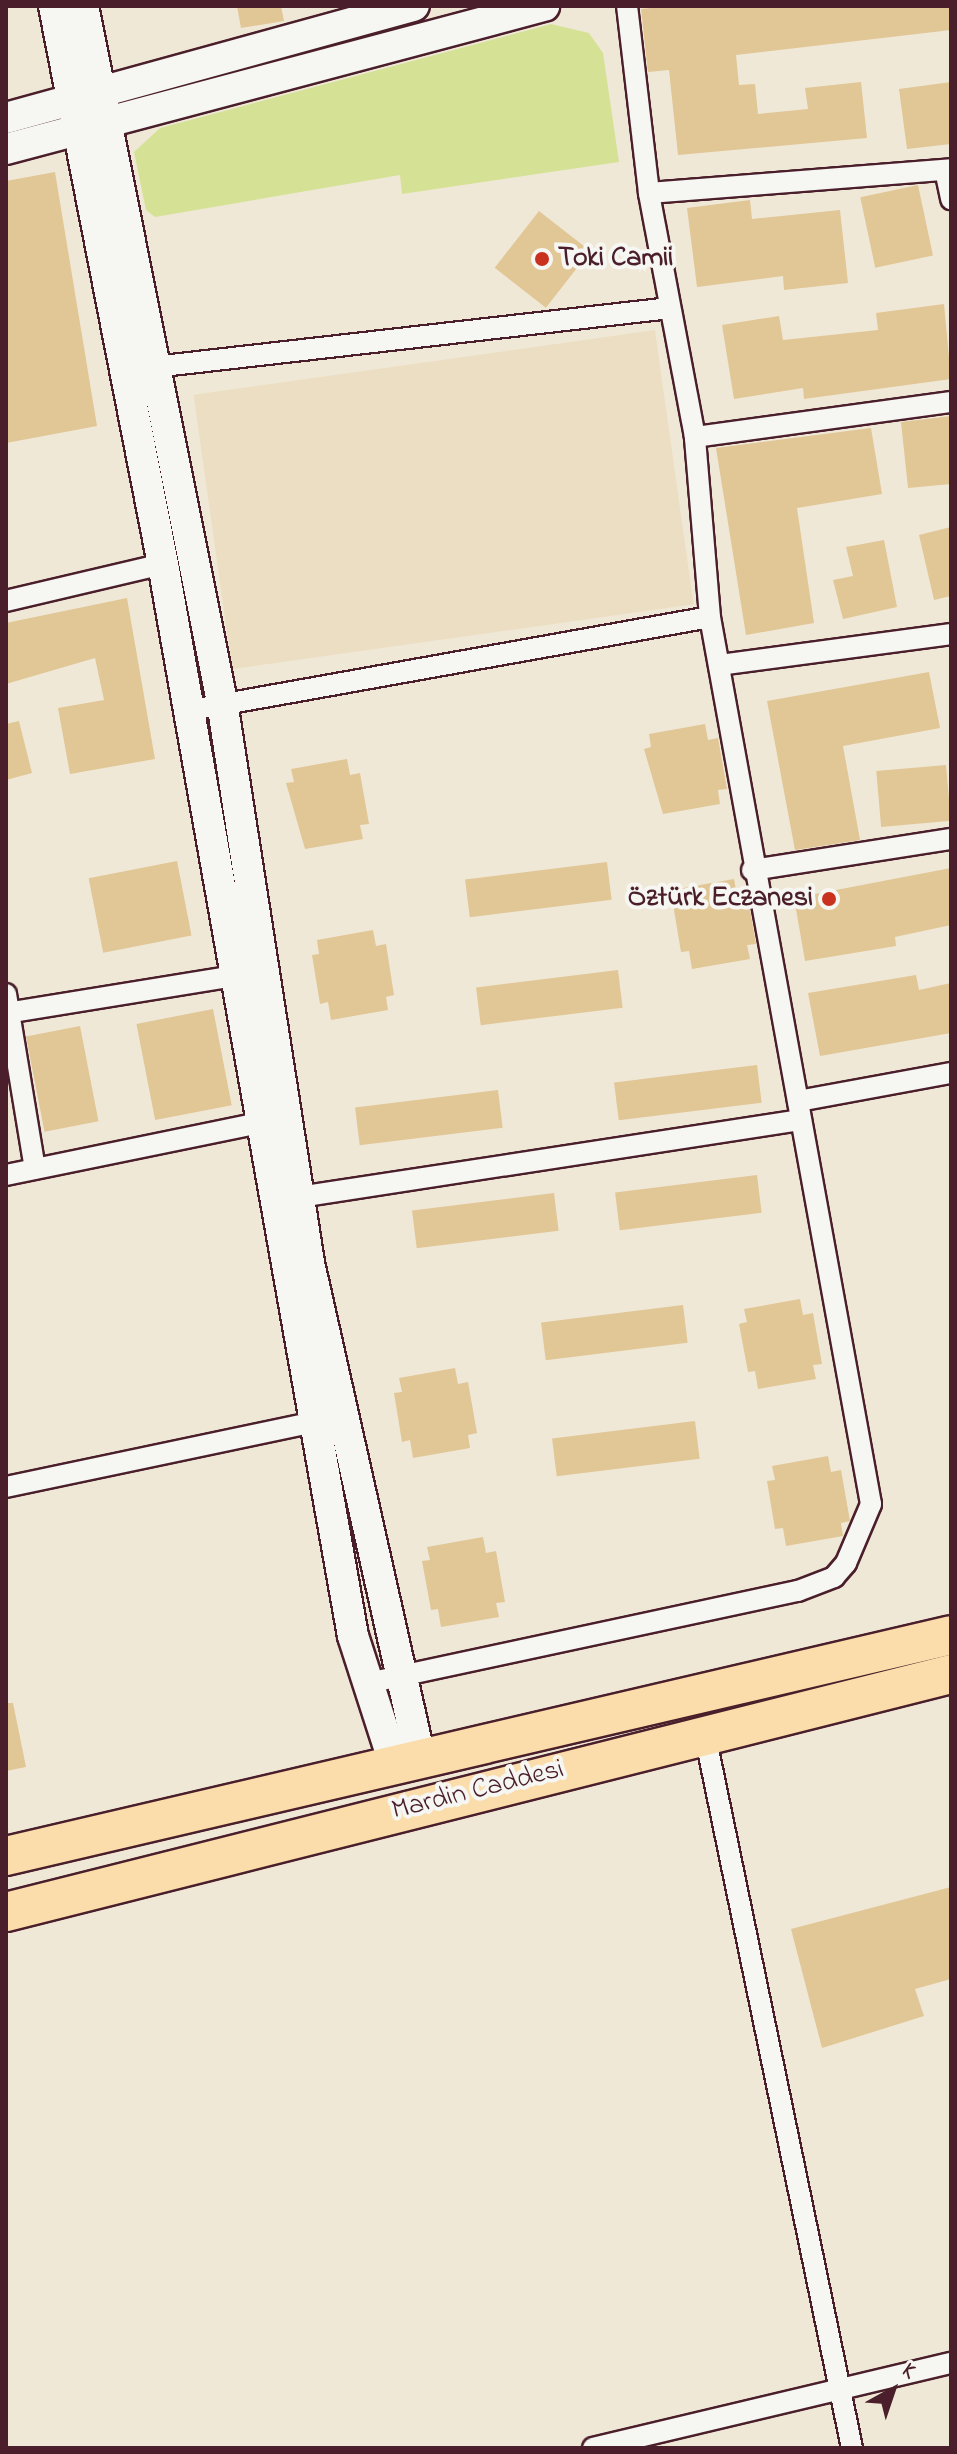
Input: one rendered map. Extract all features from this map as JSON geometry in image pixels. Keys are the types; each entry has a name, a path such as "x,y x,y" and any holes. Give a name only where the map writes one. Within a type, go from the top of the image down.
{"highway":[{"name":"Mardin Caddesi","path":"6,1856 951,1635"},
{"name":"Mardin Caddesi","path":"6,1912 951,1674"}],"street":[{"path":"54,6 71,100 93,129 154,367 222,702 259,1123 314,1422 368,1683 407,1760"},
{"path":"83,6 100,91 93,129 186,711 299,1197 398,1677 407,1760"},
{"path":"6,118 414,6"},
{"path":"6,149 93,129 544,6"},
{"path":"368,1683 798,1591 834,1577 846,1563 871,1504 800,1110 752,870 710,617 695,437 649,193 627,6"},
{"path":"649,193 948,170 951,199"},
{"path":"154,367 670,308"},
{"path":"695,437 951,402"},
{"path":"6,601 163,564"},
{"path":"186,711 222,702 710,617"},
{"path":"719,665 951,634"},
{"path":"752,870 951,839"},
{"path":"35,1169 7,1007 247,974"},
{"path":"299,1197 800,1110 951,1073"},
{"path":"6,1175 259,1123"},
{"path":"6,1487 314,1422"},
{"path":"705,1735 852,2448"},
{"path":"593,2448 951,2363"}],"shaded area":[{"path":"655,330 694,604 232,669 194,395"}],"green space":[{"path":"551,24 589,33 603,53 619,162 402,194 400,175 155,217 146,210 134,152 160,128"}],"building":[{"path":"237,6 281,6 284,21 241,28"},
{"path":"670,6 951,6 951,30 736,55 739,85 755,84 758,114 808,109 805,88 861,82 867,138 678,155 669,70 648,72 641,9"},
{"path":"951,82 951,144 907,149 899,89"},
{"path":"55,172 97,426 6,443 6,181"},
{"path":"918,185 933,255 875,268 860,197"},
{"path":"750,200 752,219 840,210 848,283 784,290 783,276 697,287 687,208"},
{"name":"Toki Camii","path":"539,211 590,251 546,308 495,268"},
{"path":"944,304 951,379 804,399 803,388 734,399 722,325 779,316 783,340 878,330 876,313"},
{"path":"951,416 951,484 908,488 901,422"},
{"path":"871,428 882,494 797,508 814,623 746,635 716,448"},
{"path":"951,527 951,596 934,600 919,535"},
{"path":"884,540 897,607 843,619 833,580 853,576 846,547"},
{"path":"127,598 155,759 70,774 58,708 104,700 95,658 6,684 6,623"},
{"path":"929,672 940,728 843,746 860,840 795,850 767,701"},
{"path":"19,721 32,773 6,780 6,724"},
{"path":"705,724 708,740 718,738 727,789 718,790 720,804 663,814 644,749 651,747 649,734"},
{"path":"347,759 350,775 360,773 369,824 360,825 363,839 305,849 286,783 294,782 291,769"},
{"path":"946,765 951,821 881,827 876,771"},
{"path":"177,861 192,936 103,953 89,878"},
{"path":"607,862 612,900 470,917 465,879"},
{"path":"951,868 951,925 895,937 896,946 805,961 794,898"},
{"path":"734,879 737,895 747,893 756,944 747,945 750,959 692,969 689,951 681,952 673,904 681,902 678,889"},
{"path":"373,930 376,946 386,944 394,995 386,997 388,1010 331,1020 328,1002 320,1004 312,955 319,954 317,940"},
{"path":"618,970 623,1008 481,1025 476,987"},
{"path":"916,975 919,990 951,983 951,1033 820,1056 808,993"},
{"path":"213,1009 232,1105 155,1120 136,1024"},
{"path":"80,1026 99,1121 45,1132 26,1036"},
{"path":"757,1065 762,1103 619,1120 614,1083"},
{"path":"498,1090 503,1128 360,1145 355,1108"},
{"path":"757,1175 762,1213 620,1230 615,1192"},
{"path":"554,1193 559,1231 417,1248 412,1210"},
{"path":"800,1299 803,1315 813,1313 822,1364 813,1365 816,1379 758,1389 755,1371 748,1372 739,1324 747,1322 744,1309"},
{"path":"683,1305 688,1343 546,1360 541,1322"},
{"path":"455,1368 458,1384 468,1382 477,1433 468,1435 470,1448 413,1458 410,1440 402,1442 394,1393 402,1392 399,1378"},
{"path":"695,1421 700,1459 557,1476 552,1439"},
{"path":"828,1456 831,1472 841,1470 850,1521 841,1523 843,1536 786,1546 783,1528 775,1529 767,1481 775,1480 772,1466"},
{"path":"483,1537 486,1553 496,1551 505,1602 496,1603 499,1617 441,1627 438,1609 431,1610 422,1561 430,1560 427,1547"},
{"path":"6,1703 13,1703 26,1767 6,1771"},
{"path":"951,1887 951,1979 915,1989 924,2016 822,2048 791,1929"}],"place":[{"name":"Toki Camii","path":"542,259"},
{"name":"Öztürk Eczanesi","path":"829,899"}]}
